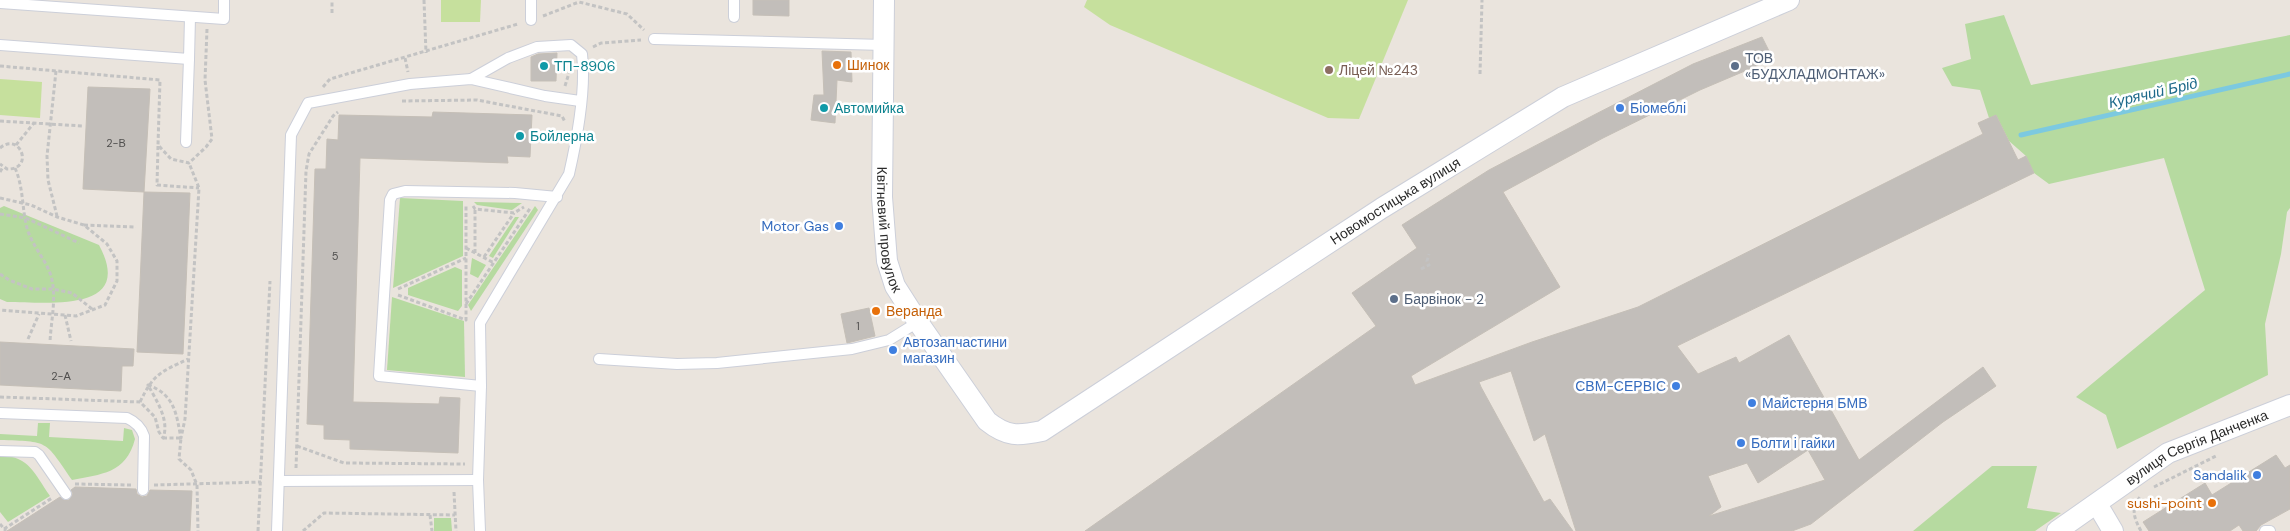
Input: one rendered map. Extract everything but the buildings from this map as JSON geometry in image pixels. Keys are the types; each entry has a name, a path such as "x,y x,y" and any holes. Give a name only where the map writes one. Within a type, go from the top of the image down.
{"street":[{"name":"Квітневий провулок","path":"884,0 883,234 887,260 896,286 918,322 987,421 1001,432 1022,435"},
{"name":"Новомостицька вулиця","path":"1022,435 1042,431 1382,208 1562,97 1789,0"},
{"name":"вулиця Сергія Данченка","path":"2057,531 2168,453 2290,405"},
{"path":"2097,504 2113,531"}],"lane":[{"path":"0,3 224,19 224,0"},
{"path":"531,0 531,20"},
{"path":"734,0 734,17"},
{"path":"186,142 190,17"},
{"path":"654,38 751,45 884,45"},
{"path":"0,45 189,59"},
{"path":"471,79 508,58 537,47 571,45 582,54 584,66 575,148 569,174 480,323 481,386 478,480 480,531"},
{"path":"277,531 291,135 308,103 410,84 471,79 545,96 580,101"},
{"path":"481,386 379,376 390,200 393,194 405,191 557,197"},
{"path":"599,359 693,364 852,349 889,340 918,322"},
{"path":"0,413 127,418 134,421 142,429 144,436 143,490"},
{"path":"0,451 34,452 40,455 66,494"},
{"path":"279,481 478,480"},
{"path":"2265,531 2270,531"}],"path":[{"path":"332,0 332,14"},
{"path":"424,0 426,53"},
{"path":"1480,74 1482,0"},
{"path":"318,93 330,79 426,53 490,31 531,20 581,1 627,14 654,38"},
{"path":"188,163 212,139 205,80 207,18"},
{"path":"0,66 160,80 157,185 199,188"},
{"path":"56,71 47,156 48,180 57,217"},
{"path":"0,121 82,126"},
{"path":"16,145 34,123"},
{"path":"0,148 8,144 16,145"},
{"path":"15,168 21,162 22,155 16,145"},
{"path":"158,145 171,159 188,163"},
{"path":"185,420 199,188 188,163"},
{"path":"0,172 1,166 15,168"},
{"path":"15,168 20,179 26,226 37,252 51,275 53,289 50,342"},
{"path":"0,198 24,203 57,217 84,225 136,227"},
{"path":"466,198 466,328"},
{"path":"466,304 536,200"},
{"path":"475,209 475,253"},
{"path":"0,213 26,218 80,243"},
{"path":"484,258 514,213"},
{"path":"0,310 76,316 105,304 117,281 117,261 107,244 84,225"},
{"path":"466,248 494,263"},
{"path":"1421,269 1429,265 1426,261 1429,254"},
{"path":"466,258 390,293 466,320"},
{"path":"0,274 9,280 32,289 53,289 72,292 93,309"},
{"path":"258,531 270,277"},
{"path":"466,320 472,312"},
{"path":"28,339 39,314"},
{"path":"65,315 71,341"},
{"path":"140,402 148,385 157,374 189,358"},
{"path":"163,438 181,438 179,460 191,470 197,485 198,531"},
{"path":"297,446 344,463 465,464 465,454"},
{"path":"2141,531 2134,519 2133,511 2138,500 2147,491 2223,452"},
{"path":"454,481 456,531"},
{"path":"303,531 324,513 455,516"},
{"path":"430,515 432,531"},
{"path":"0,524 6,531"}],"green space":[{"path":"441,0 481,0 480,22 441,22"},
{"path":"1087,0 1408,0 1359,119 1328,118 1110,25 1084,7"},
{"path":"2004,15 2031,85 2290,35 2290,208 2287,212 2281,254 2265,324 2268,375 2117,449 2106,415 2076,397 2205,290 2164,158 2049,184 2034,173 2026,156 2009,141 1996,115 1989,118 1980,90 1952,86 1942,68 1971,59 1965,24"},
{"path":"0,79 42,82 40,118 0,115"},
{"path":"400,198 463,201 463,256 393,288"},
{"path":"474,202 522,203 512,210 477,205"},
{"path":"4,206 99,245 107,267 106,283 97,293 82,299 63,302 7,302 0,299 0,208"},
{"path":"535,206 538,210 471,311 468,305"},
{"path":"515,217 519,217 493,258 489,256"},
{"path":"472,258 486,265 478,278 470,274"},
{"path":"455,267 462,270 462,306 458,311 408,295 408,288"},
{"path":"392,297 464,321 465,377 387,370"},
{"path":"38,423 50,423 49,437 123,441 124,428 132,430 135,439 131,451 119,466 102,474 72,480 56,457 44,445 28,441 0,440 0,434 37,436"},
{"path":"0,455 10,456 25,463 35,473 50,496 8,522 0,512"},
{"path":"1992,466 2037,466 2027,508 2061,513 2035,531 1913,531"},
{"path":"434,518 451,518 452,531 434,531"}],"waterway":[{"name":"Курячий Брід","path":"2021,135 2290,74"}],"place":[{"name":"Шинок","path":"837,65"},
{"name":"ТП-8906","path":"544,66"},
{"name":"ТОВ «БУДХЛАДМОНТАЖ»","path":"1735,66"},
{"name":"Ліцей №243","path":"1329,70"},
{"name":"Автомийка","path":"824,108"},
{"name":"Біомеблі","path":"1620,108"},
{"name":"Бойлерна","path":"520,136"},
{"name":"Motor Gas","path":"839,226"},
{"name":"Барвінок - 2","path":"1394,299"},
{"name":"Веранда","path":"876,311"},
{"name":"Автозапчастини магазин","path":"893,350"},
{"name":"СВМ-СЕРВІС","path":"1676,386"},
{"name":"Майстерня БМВ","path":"1752,403"},
{"name":"Болти і гайки","path":"1741,443"},
{"name":"Sandalik","path":"2257,475"},
{"name":"sushi-point","path":"2212,503"}]}
